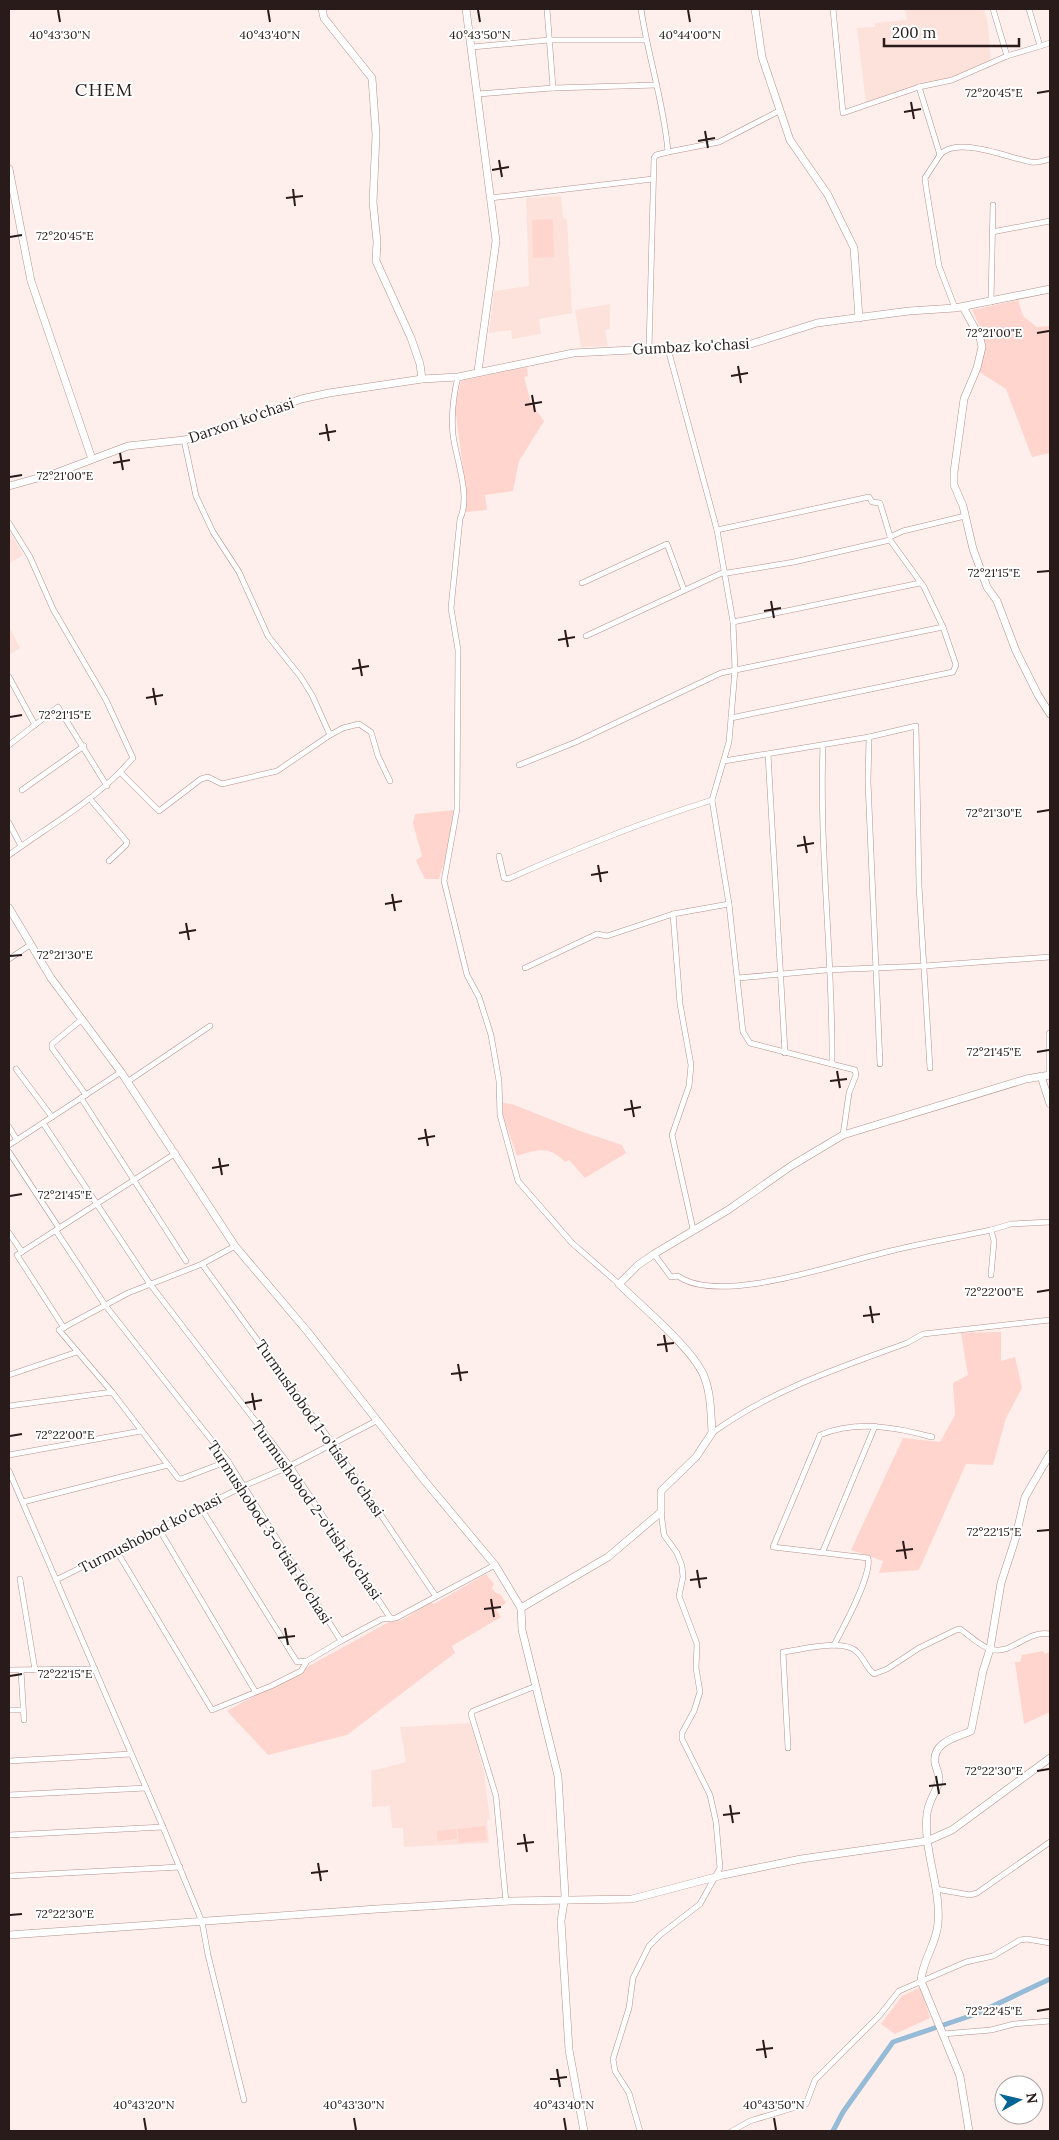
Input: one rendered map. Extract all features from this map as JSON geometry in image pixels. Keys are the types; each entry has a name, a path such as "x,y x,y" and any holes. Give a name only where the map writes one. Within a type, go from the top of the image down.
{"street":[{"path":"322,9 329,25 372,78 376,135 373,202 376,261 411,338 420,364 422,379"},
{"path":"466,9 496,241 478,371"},
{"path":"547,9 553,88"},
{"path":"641,9 646,40 665,120 668,152"},
{"path":"755,9 762,57 790,140 828,195 854,248 859,318"},
{"path":"833,9 843,113 919,87 952,80 1007,56 1050,43"},
{"path":"993,9 1007,56"},
{"path":"1029,9 1040,46"},
{"path":"472,47 549,40 646,40"},
{"path":"478,94 553,88 657,85"},
{"path":"919,87 940,155"},
{"path":"649,349 654,158 668,152 719,142 779,111"},
{"path":"955,308 939,266 925,178 940,155 944,151 956,146 1019,157 1031,162 1050,160"},
{"path":"9,169 31,281 92,459"},
{"path":"490,198 653,179"},
{"path":"990,302 993,205"},
{"path":"992,232 1050,221"},
{"name":"Gumbaz ko'chasi","path":"478,371 565,354 751,344 817,323 963,307 1050,289"},
{"path":"963,307 980,338 982,347 977,368 964,399 954,472 954,485 966,516 973,549 987,587 997,601 1016,651 1038,695 1050,714"},
{"path":"668,349 717,530 733,622 735,670 729,742 712,800 730,904 746,1039 750,1043 785,1053 850,1068 856,1073 849,1093 843,1135"},
{"name":"Darxon ko'chasi","path":"9,486 56,473 128,446 184,440 212,433 301,399 422,379 458,377 478,371"},
{"path":"458,377 452,402 453,433 461,472 464,510 460,519 452,608 458,650 457,809 444,881 467,975 479,997 492,1035 499,1082 500,1115 518,1181 572,1242 664,1327 698,1364 705,1378 712,1433"},
{"path":"184,440 196,496 211,528 239,572 268,636 300,676 312,695 330,735"},
{"path":"717,530 869,496 872,502 880,503 890,538 933,603 956,665 953,672 731,718"},
{"path":"586,636 724,572 794,562 890,538 966,516"},
{"path":"9,523 30,557 54,609 106,700 133,758 107,786 9,855"},
{"path":"582,584 667,544 684,590"},
{"path":"733,622 920,583"},
{"path":"519,765 576,742 721,673 943,627"},
{"path":"9,677 35,725"},
{"path":"9,745 58,707 84,746 107,786"},
{"path":"120,772 159,811 202,779 208,777 222,784 277,770 330,735 359,724 365,726 374,737 378,756 390,781"},
{"path":"724,761 868,737 912,726 916,727 919,886 930,1068"},
{"path":"868,737 868,782 880,1064"},
{"path":"823,745 821,790 830,972 832,1064"},
{"path":"22,790 84,746"},
{"path":"768,754 785,1053"},
{"path":"90,799 126,842 125,847 109,861"},
{"path":"499,856 507,879 645,822 712,800"},
{"path":"9,823 21,846"},
{"path":"525,968 596,934 607,936 673,914 730,904"},
{"path":"9,908 30,945 81,1020 121,1072 235,1246 495,1565 521,1608 522,1630 558,1776 565,1895 561,1921 569,2050 584,2131"},
{"path":"673,914 680,1004 691,1065 689,1086 672,1135 693,1229"},
{"path":"9,959 30,945"},
{"path":"738,978 1050,957"},
{"path":"81,1020 52,1044 52,1048 186,1261"},
{"path":"127,1082 210,1026"},
{"path":"619,1284 638,1265 654,1254 693,1229 728,1210 791,1166 843,1135 1050,1074 1050,1034"},
{"path":"16,1069 52,1117"},
{"path":"9,1145 121,1072"},
{"path":"1041,1076 1050,1104"},
{"name":"Turmushobod 2-o'tish ko'chasi","path":"43,1123 150,1284 290,1466 390,1619"},
{"path":"9,1127 17,1140"},
{"name":"Turmushobod 3-o'tish ko'chasi","path":"9,1152 105,1306 228,1462 341,1641"},
{"path":"64,1328 17,1255 176,1154"},
{"path":"654,1254 671,1277 678,1276 686,1281 706,1285 732,1286 783,1279 881,1253 1012,1224 1050,1222"},
{"path":"991,1230 994,1241 991,1275"},
{"path":"9,1233 22,1252"},
{"path":"228,1462 181,1479 141,1432 112,1392 59,1330 150,1284 202,1264 235,1246"},
{"name":"Turmushobod 1-o'tish ko'chasi","path":"202,1264 333,1444 436,1595"},
{"path":"640,2131 628,2094 615,2071 613,2059 619,2033 629,2008 633,1978 649,1946 700,1904 720,1868 716,1822 710,1794 682,1739 682,1733 694,1711 700,1692 696,1668 696,1644 679,1596 683,1577 682,1566 677,1553 664,1534 661,1491 696,1457 712,1433 738,1414 789,1387 923,1334 1050,1320"},
{"path":"9,1375 77,1352"},
{"path":"9,1406 112,1392"},
{"name":"Turmushobod ko'chasi","path":"56,1580 244,1486 290,1466 378,1420"},
{"path":"823,1551 875,1426"},
{"path":"834,1645 856,1602 869,1562 865,1556 774,1547 820,1435 850,1427 875,1426 904,1429 932,1437"},
{"path":"9,1455 141,1432"},
{"path":"968,2131 960,2076 921,1982 922,1968 938,1926 939,1900 927,1841 927,1814 939,1778 935,1755 944,1742 972,1731 1002,1584 1025,1497 1050,1454"},
{"path":"23,1502 168,1465"},
{"path":"9,1470 202,1922 208,1955 244,2100"},
{"path":"201,1508 297,1662 307,1661 382,1619 396,1618 495,1565"},
{"path":"521,1608 608,1557 661,1512"},
{"path":"159,1529 254,1691"},
{"path":"116,1550 212,1710 254,1691 271,1686 301,1671 307,1661"},
{"path":"20,1579 35,1670"},
{"path":"788,1748 783,1652 834,1645 857,1651 873,1674 888,1669 919,1648 958,1629 990,1649 1006,1650 1030,1636 1050,1634"},
{"path":"9,1670 95,1670"},
{"path":"22,1671 24,1720"},
{"path":"506,1902 496,1796 471,1714 473,1711 536,1686"},
{"path":"9,1710 23,1710"},
{"path":"9,1761 131,1754"},
{"path":"9,1935 506,1902 632,1899 716,1877 801,1859 927,1841 952,1830 1050,1758"},
{"path":"9,1795 146,1788"},
{"path":"9,1835 163,1827"},
{"path":"936,1889 970,1895 977,1893 1050,1842"},
{"path":"9,1876 180,1867"},
{"path":"732,2131 750,2121 806,2104 814,2080 879,2016 899,1990 973,1959 993,1956 1020,1940 1026,1939 1050,1943"},
{"path":"943,2034 991,2030 1014,2024 1050,2021"}],"shaded area":[{"path":"905,9 984,9 988,24 991,63 952,79 866,104 857,28 875,27 875,23 907,20"},
{"path":"561,196 563,218 567,219 572,313 539,319 541,334 512,339 511,330 489,333 494,291 529,286 526,198"},
{"path":"553,219 554,257 533,258 532,220"},
{"path":"1018,300 1023,316 1037,327 1050,326 1050,453 1032,457 1006,389 979,372 984,354 984,340 972,310"},
{"path":"610,304 610,329 605,330 608,346 581,347 575,310"},
{"path":"527,367 528,376 524,377 531,403 544,421 519,461 513,491 485,495 487,510 466,512 465,483 455,407 461,381"},
{"path":"9,531 23,555 9,564"},
{"path":"9,626 20,648 9,655"},
{"path":"454,810 447,853 439,879 425,879 416,860 422,856 413,823 415,814"},
{"path":"503,1103 512,1104 580,1131 622,1145 626,1153 585,1178 569,1160 565,1162 554,1153 548,1151 542,1150 517,1156 503,1116"},
{"path":"1001,1332 1001,1361 1015,1357 1022,1388 1006,1418 993,1465 966,1464 919,1570 879,1573 883,1561 851,1550 903,1438 940,1442 955,1415 953,1383 968,1375 961,1333"},
{"path":"486,1574 494,1584 492,1588 496,1593 500,1594 506,1603 496,1610 501,1617 452,1646 455,1653 347,1735 268,1755 227,1711 389,1622 402,1620 431,1602 434,1604"},
{"path":"1043,1651 1045,1654 1050,1652 1050,1712 1024,1724 1015,1662 1020,1662 1022,1655"},
{"path":"471,1723 484,1772 490,1820 487,1820 489,1843 404,1847 403,1828 392,1828 390,1806 372,1807 371,1771 406,1762 400,1727"},
{"path":"485,1826 487,1840 459,1843 457,1829"},
{"path":"456,1829 457,1839 438,1841 437,1831"},
{"path":"921,1987 930,2018 895,2034 881,2024 902,1996"}],"waterway":[{"path":"833,2131 843,2112 893,2042 976,2014 1050,1979"}],"district":[{"name":"CHEM","path":"104,89"}]}
